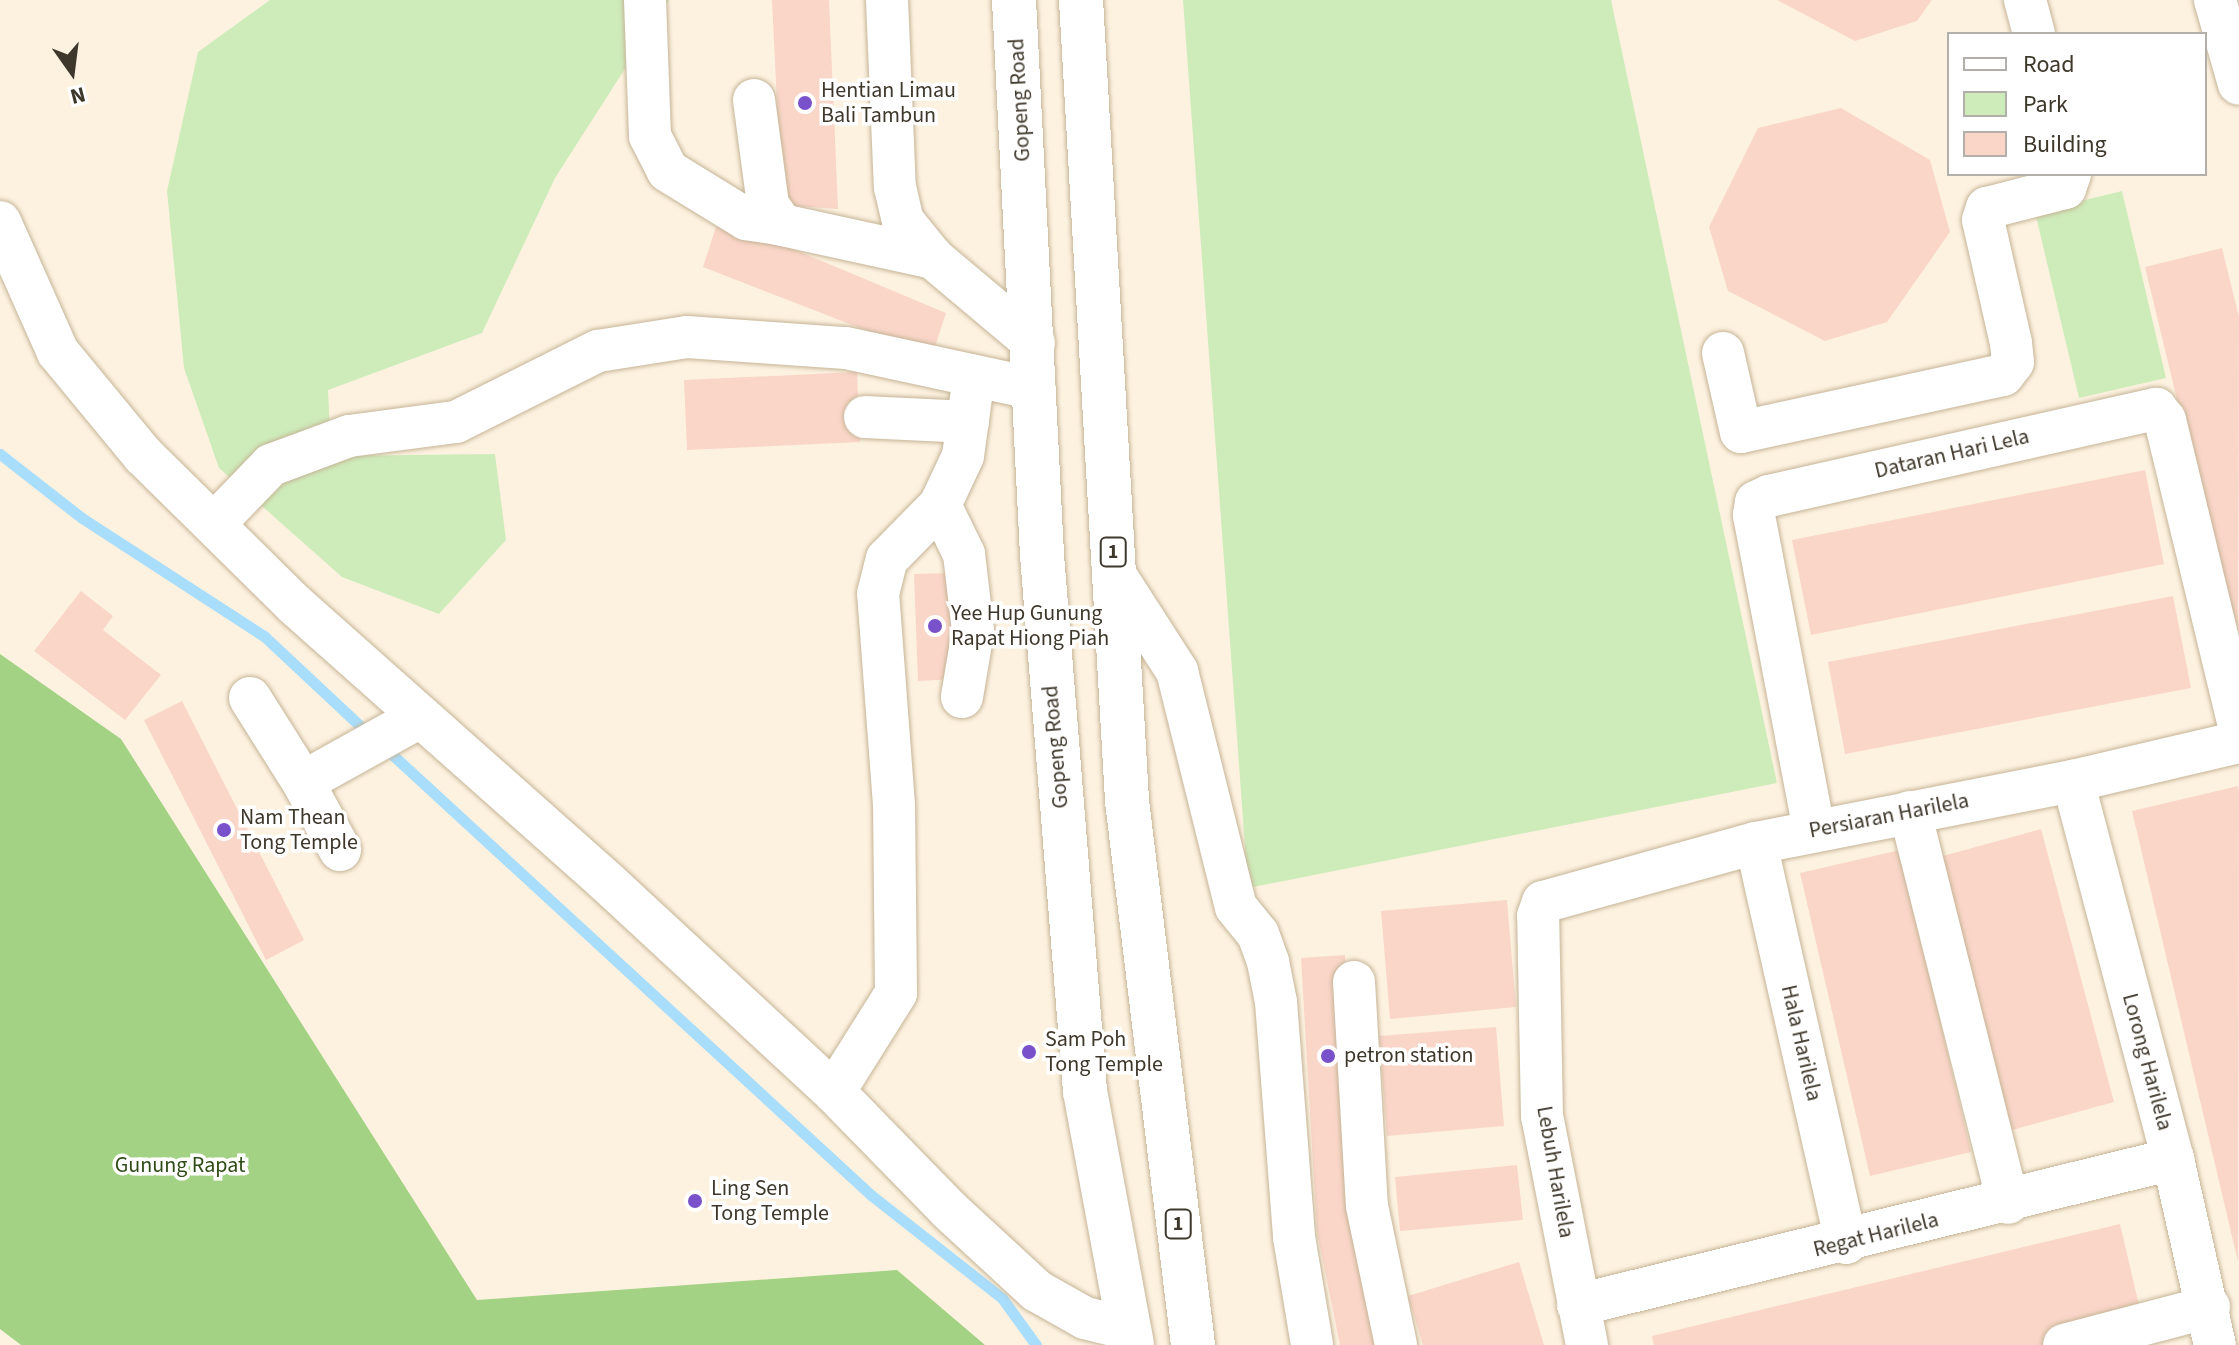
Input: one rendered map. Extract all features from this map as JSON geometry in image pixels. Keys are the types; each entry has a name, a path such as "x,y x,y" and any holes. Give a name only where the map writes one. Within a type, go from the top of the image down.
{"highway":[{"name":"Gopeng Road","path":"1014,0 1034,343 1043,570 1085,1091 1131,1337"},
{"name":"1","path":"1081,0 1127,801 1193,1345"}],"street":[{"path":"645,0 650,136 668,171 746,219 933,258"},
{"path":"887,0 895,187 903,221 933,258 1034,343"},
{"path":"2025,0 2033,32"},
{"path":"2215,0 2239,84"},
{"path":"754,100 768,205 782,225"},
{"path":"1723,353 1741,432 2003,375 2013,362 2011,343 1983,220 1987,208 2065,188 2069,176"},
{"path":"0,222 58,352 143,455 409,722 834,1092 948,1209 1037,1291 1085,1318 1131,1337"},
{"path":"214,524 271,465 349,436 456,422 598,351 687,337 846,348 1035,389"},
{"path":"834,1092 896,993 894,805 878,594 887,559 940,505 963,456 974,376"},
{"name":"Dataran Hari Lela","path":"1814,830 1754,515 1756,502 1769,496 2156,409 2165,420 2239,725"},
{"path":"865,417 968,422"},
{"path":"940,505 964,554 973,631 962,697"},
{"path":"1114,573 1177,671 1236,907 1258,934 1268,962 1276,1002 1294,1237 1312,1345"},
{"path":"250,698 303,782 340,850"},
{"path":"303,782 409,722"},
{"name":"Persiaran Harilela","path":"1543,902 1554,895 1756,843 2073,781 2239,742"},
{"name":"Lorong Harilela","path":"2073,781 2173,1159 2212,1326"},
{"path":"1910,812 2008,1203"},
{"name":"Hala Harilela","path":"1756,843 1846,1243"},
{"name":"Lebuh Harilela","path":"1543,902 1538,916 1542,1116 1587,1345"},
{"path":"1354,982 1367,1206 1396,1345"},
{"name":"Regat Harilela","path":"1578,1305 1846,1243 2173,1159"},
{"path":"2064,1345 2212,1326"}],"green space":[{"path":"270,0 669,0 555,178 482,333 328,390 331,456 495,454 506,540 439,614 342,577 219,468 184,368 167,191 198,52"},
{"path":"1183,0 1611,0 1777,783 1248,888"},
{"path":"2122,191 2166,378 2079,398 2035,212"},
{"name":"Gunung Rapat","path":"0,654 121,739 477,1300 897,1270 985,1345 21,1345 0,1329"}],"building":[{"name":"Hentian Limau Bali Tambun","path":"772,0 829,0 838,209 782,205"},
{"path":"1777,0 1932,0 1917,21 1855,41"},
{"path":"1841,108 1930,160 1950,232 1887,322 1825,341 1728,291 1709,227 1758,128"},
{"path":"719,218 946,313 932,356 703,267"},
{"path":"2222,248 2239,317 2238,652 2145,267"},
{"path":"857,372 860,442 687,450 684,380"},
{"path":"2145,470 2164,564 1811,635 1792,540"},
{"name":"Yee Hup Gunung Rapat Hiong Piah","path":"952,573 956,679 918,681 914,574"},
{"path":"81,591 113,616 103,630 161,675 125,720 34,651"},
{"path":"2173,596 2191,688 1845,754 1828,662"},
{"name":"Nam Thean Tong Temple","path":"182,701 304,940 266,960 144,720"},
{"path":"2238,786 2239,793 2238,1262 2132,811"},
{"path":"2041,829 2114,1102 2005,1132 1932,859"},
{"path":"1900,850 1971,1152 1870,1176 1800,873"},
{"path":"1507,900 1516,1007 1390,1019 1381,911"},
{"path":"1345,955 1357,1151 1382,1345 1340,1345 1317,1232 1301,958"},
{"path":"1496,1027 1504,1126 1387,1136 1379,1036"},
{"path":"1517,1165 1523,1220 1400,1231 1395,1177"},
{"path":"2120,1224 2143,1322 2047,1345 1654,1345 1652,1336"},
{"path":"1519,1262 1544,1345 1423,1345 1408,1296"}],"waterway":[{"path":"0,454 82,518 264,636 371,736"},
{"path":"384,747 871,1195 1002,1298 1036,1345"}],"place":[{"name":"Hentian Limau Bali Tambun","path":"805,103"},
{"name":"Yee Hup Gunung Rapat Hiong Piah","path":"935,626"},
{"name":"Nam Thean Tong Temple","path":"224,830"},
{"name":"Sam Poh Tong Temple","path":"1029,1052"},
{"name":"petron station","path":"1328,1056"},
{"name":"Ling Sen Tong Temple","path":"695,1201"}]}
